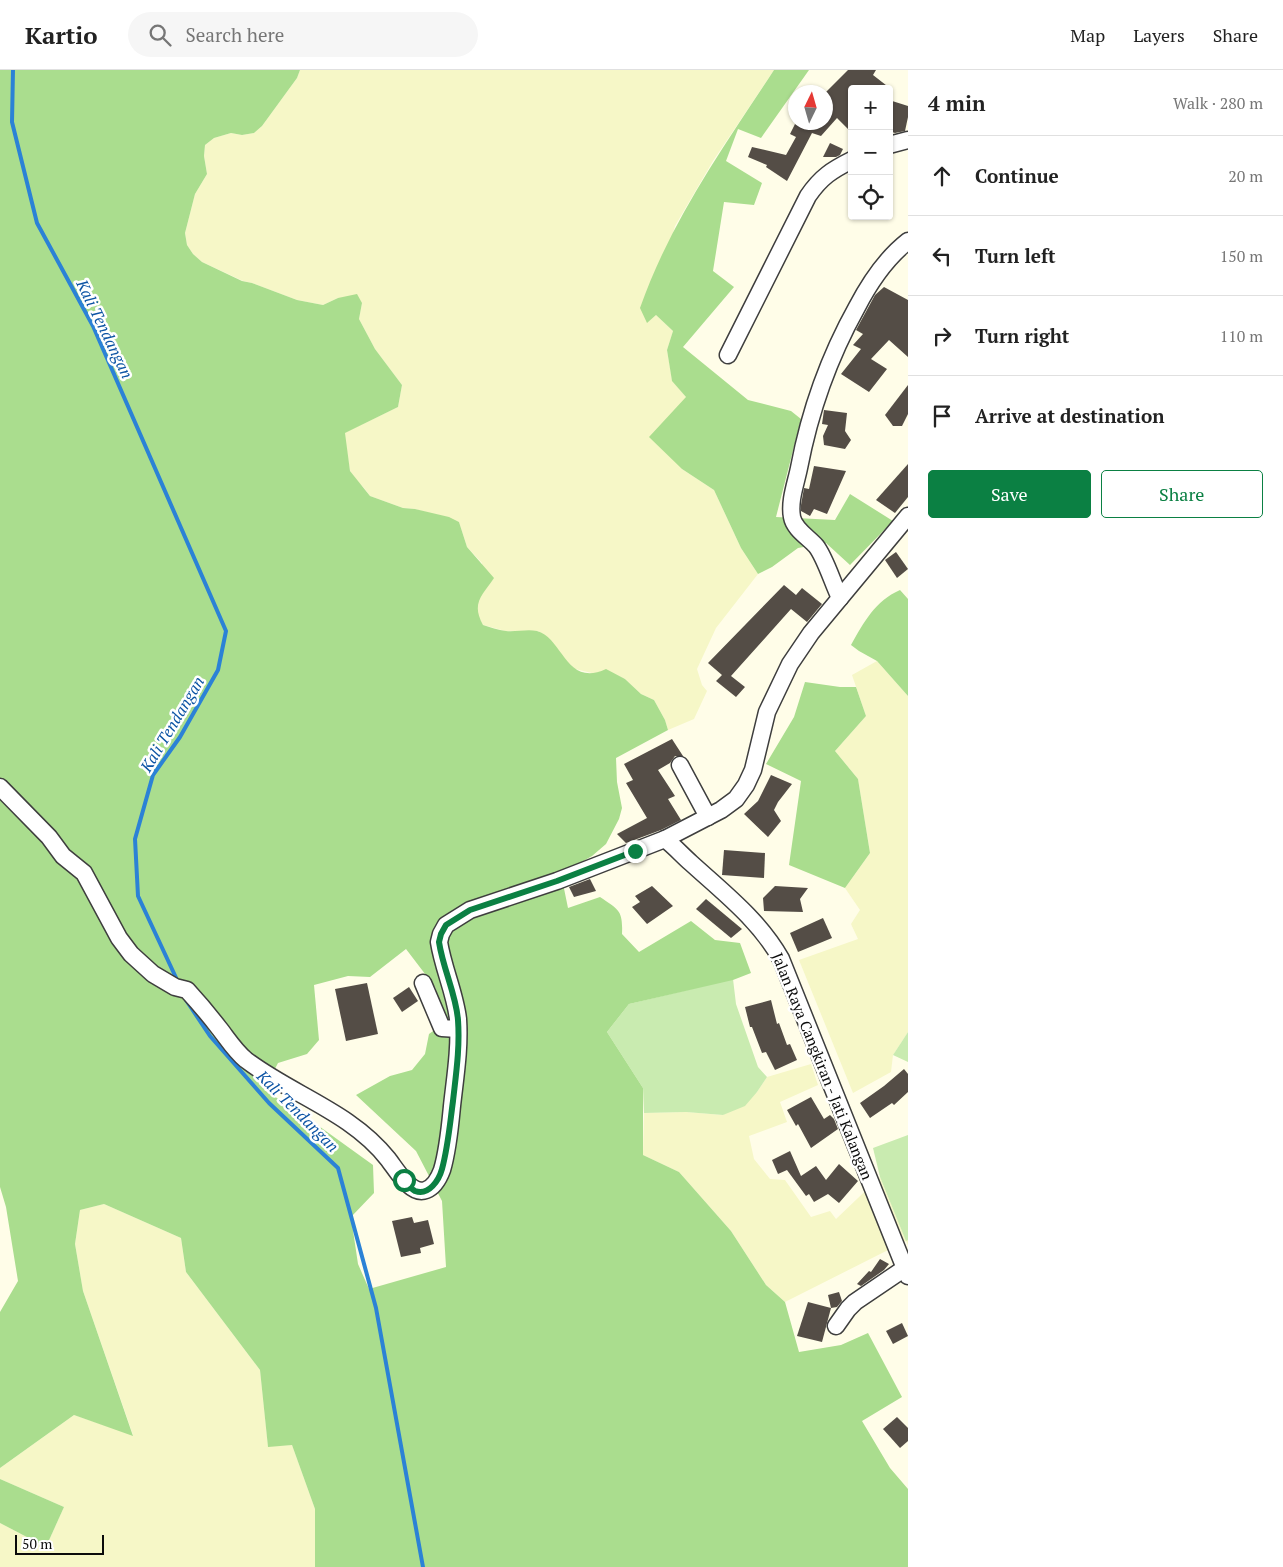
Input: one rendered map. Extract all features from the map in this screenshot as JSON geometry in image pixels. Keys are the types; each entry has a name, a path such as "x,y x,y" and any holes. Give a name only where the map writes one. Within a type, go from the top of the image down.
{"street":[{"path":"893,144 908,140"},
{"path":"728,355 808,196 819,181 834,169 848,162"},
{"path":"840,598 817,548 795,525 792,517 792,503 806,430 816,397 837,342 878,273 890,258 908,241"},
{"path":"0,786 49,837 63,856 84,872 119,938 131,954 153,974 181,989 244,1058 270,1076 355,1127 380,1149 414,1191 422,1192 434,1185 442,1170 450,1123 458,1051 455,1003 439,942 446,925 470,910 557,881 665,839 736,800 754,770 767,712 790,664 811,633 907,520"},
{"path":"680,765 708,817"},
{"name":"Jalan Raya Cangkiran - Jati Kalangan","path":"665,839 762,929 781,959 906,1272"},
{"path":"423,983 442,1028 458,1029"},
{"path":"836,1326 855,1302 906,1272"}],"green space":[{"path":"0,70 300,70 297,78 262,126 254,133 242,135 231,133 214,138 205,145 204,156 207,174 195,194 185,233 187,245 202,262 242,281 297,300 323,305 338,298 357,294 362,303 359,319 375,349 402,385 398,407 345,433 350,471 370,496 403,508 449,517 459,522 467,547 494,578 482,595 478,605 483,625 506,631 537,631 546,635 573,667 582,672 593,673 606,669 625,679 641,694 654,700 665,720 668,730 616,758 617,782 622,808 619,819 606,844 592,856 561,874 568,908 600,897 616,908 622,920 622,934 639,952 691,921 715,940 740,943 751,973 733,980 629,1004 607,1032 643,1088 643,1155 679,1172 731,1231 766,1285 785,1302 799,1352 841,1345 868,1333 902,1397 862,1421 890,1468 908,1489 908,1567 315,1567 315,1509 292,1445 268,1447 260,1370 186,1272 181,1238 104,1204 80,1210 75,1244 83,1291 133,1436 74,1415 0,1468 0,1312 18,1281 6,1207 0,1187","holes":["406,949 435,987 443,1010 440,1026 429,1034 425,1054 412,1070 390,1076 356,1095 416,1151 442,1201 446,1267 369,1289 358,1264 351,1217 374,1193 373,1165 298,1111 264,1090 278,1063 307,1054 319,1040 314,985 348,976 370,977"]},
{"path":"300,70 774,70 713,161 675,226 648,322 656,315 673,331 667,350 672,380 686,397 682,469 714,490 741,548 758,574 716,628 697,669 702,685 707,691 694,719 668,730 665,720 654,700 641,694 625,679 606,670 596,674 575,669 566,661 555,646 538,631 505,631 483,625 477,615 482,563 467,547 459,522 415,509 403,508 370,496 356,480 350,471 344,433 398,407 402,385 375,349 359,319 362,303 338,298 323,305 297,300 243,281 202,262 187,245 185,233 195,194 207,174 204,156 205,145 214,138 231,133 242,135 254,133 262,126 297,78"},
{"path":"774,70 809,70 798,85 788,85 788,100 761,138 738,129 726,161 762,183 754,205 724,202 713,271 734,287 683,347 748,400 791,411 801,419 776,517 835,520 850,494 893,521 850,565 826,543 798,548 772,567 758,574 741,548 714,490 682,469 649,437 686,397 672,381 667,350 673,331 656,315 647,323 640,308 667,245 717,156"},
{"path":"900,590 908,599 908,696 877,661 851,645 877,606"},
{"path":"877,661 908,696 908,1032 893,1055 891,1072 853,1093 799,960 858,939 851,924 860,910 845,888 870,853 858,779 835,751 866,716 852,675"},
{"path":"805,682 840,687 856,687 866,716 835,751 858,779 870,853 845,888 789,865 801,781 766,764 794,717"},
{"path":"733,979 736,1004 758,1067 767,1077 745,1106 723,1115 686,1112 644,1113 643,1088 607,1032 629,1004"},
{"path":"908,1032 908,1062 893,1055"},
{"path":"811,1064 818,1085 780,1102 787,1122 749,1136 754,1159 770,1179 785,1180 811,1217 830,1211 836,1219 880,1177 906,1240 908,1240 908,1245 906,1241 785,1302 766,1285 731,1231 679,1172 643,1155 644,1113 686,1112 723,1115 757,1092 767,1077"},
{"path":"908,1135 908,1240 906,1241 880,1177 873,1148"},
{"path":"104,1204 181,1238 186,1272 260,1370 268,1446 292,1445 315,1509 315,1567 0,1567 0,1523 46,1547 64,1507 0,1479 0,1468 74,1415 133,1435 83,1291 75,1244 80,1210"},
{"path":"0,1479 64,1507 46,1547 0,1523"}],"building":[{"path":"848,70 876,70 873,75 886,85 848,85 848,129 837,118 833,122 833,85"},
{"path":"893,101 908,106 905,131 893,132"},
{"path":"792,130 826,130 821,136 812,133 787,181 766,167 767,165 748,157 752,147 786,155 796,137 790,134"},
{"path":"830,143 843,149 840,155 836,157 823,157"},
{"path":"884,287 908,300 908,357 889,340 871,359 887,369 869,392 841,374 861,349 853,345 863,334 856,330 875,295"},
{"path":"908,385 908,414 902,426 893,426 885,415"},
{"path":"824,410 847,413 845,431 851,440 845,449 824,445 823,436 828,425 822,424"},
{"path":"908,464 908,497 895,513 876,500"},
{"path":"814,466 846,471 827,514 814,509 810,516 801,511 801,505 804,488 809,489"},
{"path":"896,552 908,569 897,578 885,560"},
{"path":"784,585 796,595 802,588 822,604 807,622 791,609 731,676 745,687 736,697 716,681 722,675 708,663"},
{"path":"672,739 683,756 675,756 670,763 658,770 675,796 668,799 681,820 661,830 626,843 617,834 647,818 626,783 633,780 624,764"},
{"path":"771,775 792,784 774,810 781,821 768,837 744,814 758,801"},
{"path":"724,850 765,853 764,878 722,875"},
{"path":"590,879 596,891 574,897 569,887"},
{"path":"652,886 673,906 647,924 632,907 640,902 635,896"},
{"path":"775,886 808,888 800,899 803,912 764,911 763,898"},
{"path":"706,899 742,929 731,938 696,909"},
{"path":"823,918 832,938 798,952 790,933"},
{"path":"367,983 378,1034 346,1041 335,989"},
{"path":"409,987 418,1001 402,1012 393,998"},
{"path":"771,1000 777,1024 779,1023 787,1045 790,1044 797,1060 775,1070 766,1052 762,1053 752,1027 750,1027 745,1007"},
{"path":"904,1069 908,1074 908,1092 894,1105 892,1103 870,1118 860,1103"},
{"path":"811,1097 824,1119 830,1115 838,1129 811,1148 798,1124 796,1126 787,1110"},
{"path":"790,1151 801,1176 816,1166 826,1180 839,1164 858,1181 839,1203 828,1194 814,1202 809,1194 806,1196 787,1170 778,1174 772,1160"},
{"path":"412,1217 414,1223 428,1220 434,1244 420,1248 421,1253 401,1257 392,1221"},
{"path":"880,1259 889,1264 884,1270 861,1286 857,1284 869,1271 871,1272"},
{"path":"839,1292 842,1301 837,1307 831,1308 828,1295"},
{"path":"808,1302 831,1308 822,1342 797,1336"},
{"path":"902,1323 908,1336 893,1344 886,1331"},
{"path":"897,1417 908,1428 908,1441 900,1448 883,1429"}],"waterway":[{"name":"Kali Tendangan","path":"13,70 12,122 37,223 93,326 226,631 218,670 180,737 153,775 135,839 138,896 178,982"},
{"name":"Kali Tendangan","path":"186,1000 210,1036 269,1103 338,1168 376,1308 423,1567"}],"route":[{"path":"404,1180 414,1191 422,1192 434,1185 442,1170 449,1132 458,1051 458,1019 439,942 446,925 470,910 557,881 635,851"}]}
